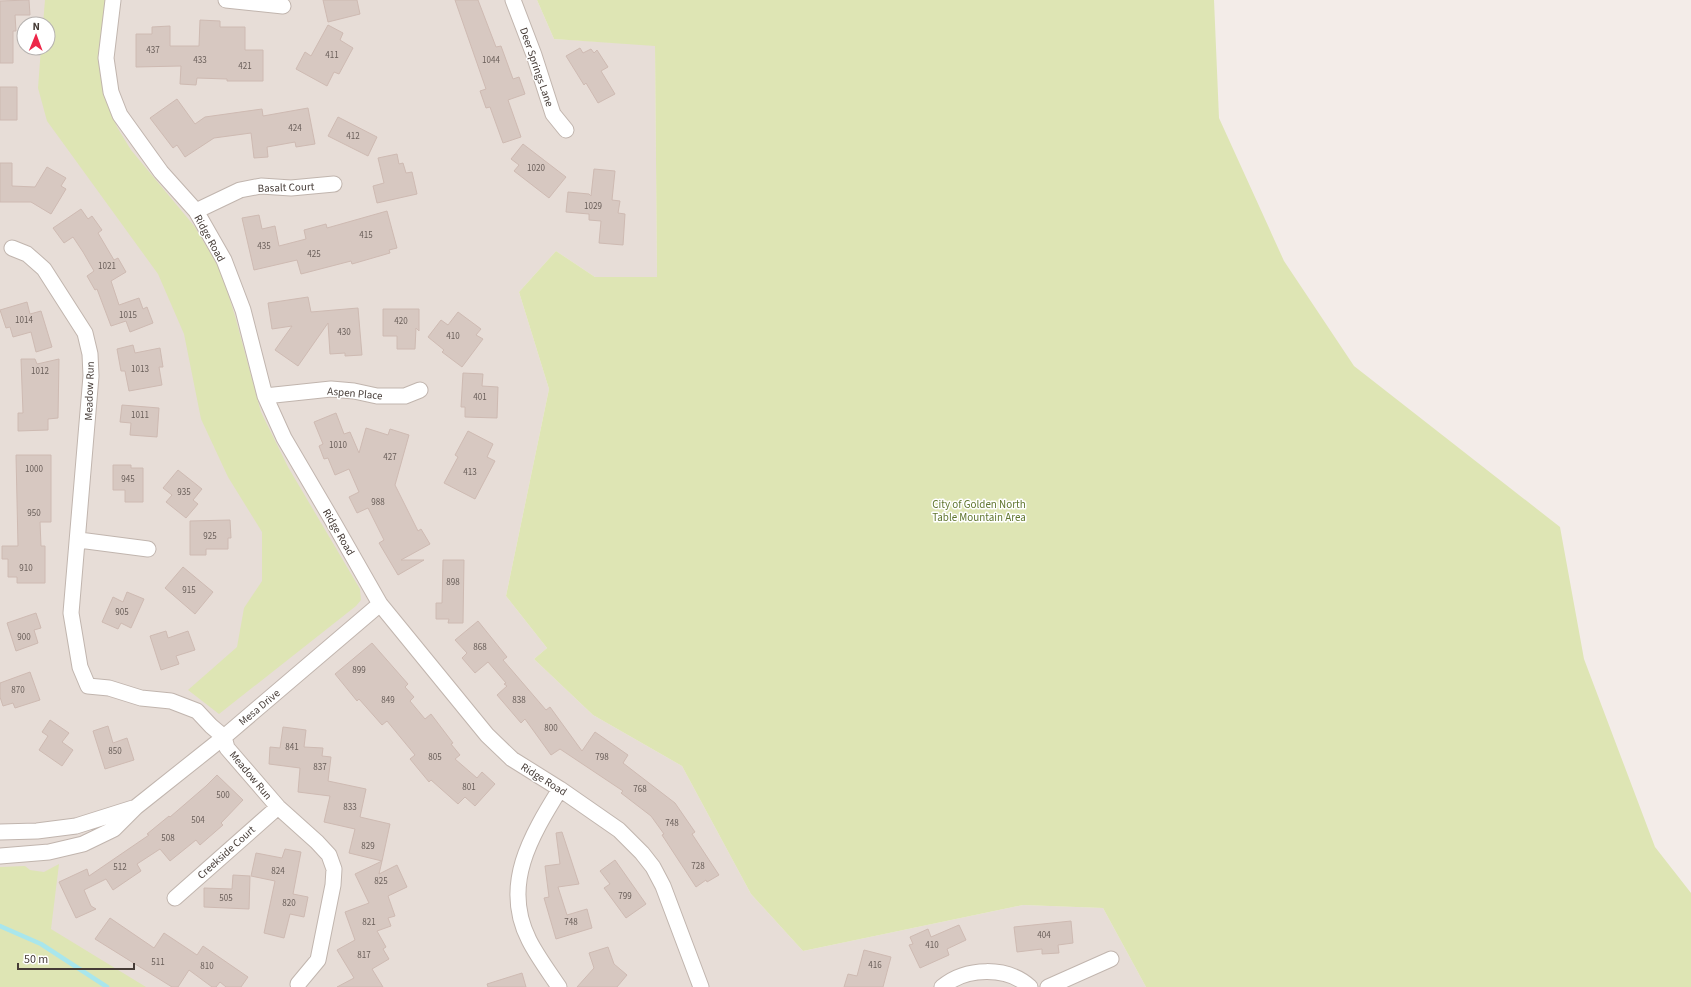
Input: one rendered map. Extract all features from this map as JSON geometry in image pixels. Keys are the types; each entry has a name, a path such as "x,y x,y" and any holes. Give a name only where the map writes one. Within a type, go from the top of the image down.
{"street":[{"name":"Ridge Road","path":"113,0 106,58 111,92 120,115 161,172 196,211 224,260 243,310 265,396 284,438 336,525 380,604 487,735 512,759 560,789 620,830 642,853 653,867 663,886 701,987"},
{"path":"226,0 283,6"},
{"name":"Deer Springs Lane","path":"513,0 534,55 553,114 566,130"},
{"name":"Basalt Court","path":"196,211 240,190 261,186 291,188 334,184"},
{"name":"Meadow Run","path":"12,248 27,254 44,269 85,332 90,354 91,376 72,613 80,667 88,686 109,688 141,698 171,701 197,711 224,737 227,748 278,807 317,842 329,855 334,869 333,885 318,960 298,984"},
{"name":"Aspen Place","path":"265,396 332,389 354,391 377,396 405,396 420,390"},
{"path":"79,540 148,549"},
{"name":"Mesa Drive","path":"0,856 49,852 83,844 114,829 136,808 224,737 380,604"},
{"path":"558,987 529,940 520,917 517,889 522,861 546,812 560,789"},
{"name":"Creekside Court","path":"175,898 278,807"},
{"name":"Mesa Drive","path":"0,832 37,831 76,826 136,808"},
{"path":"1048,987 1111,959"},
{"path":"942,987 947,983 977,972 993,972 1015,977 1030,987"}],"shaded area":[{"path":"0,0 537,0 554,39 655,45 657,277 595,277 556,251 519,292 549,389 506,596 547,648 534,659 593,715 682,766 751,894 803,951 1023,905 1103,908 1146,987 0,987"}],"green space":[{"path":"45,0 106,0 107,101 117,127 131,150 195,227 221,271 261,412 288,467 360,589 361,600 356,606 219,714 188,690 237,647 244,608 262,581 262,532 228,477 201,419 184,334 158,274 47,121 38,88 40,56 56,56 56,16 44,16"},
{"name":"City of Golden North Table Mountain Area","path":"537,0 1214,0 1219,118 1284,261 1354,366 1560,527 1584,659 1655,847 1691,893 1691,987 1146,987 1103,908 1023,905 803,951 751,894 682,766 593,715 534,659 547,648 506,596 549,389 519,292 556,251 595,277 657,277 655,46 554,39"},
{"path":"59,864 51,929 146,987 0,987 0,867 25,866 30,870 44,872"}],"building":[{"path":"29,0 30,15 15,15 16,31 13,31 13,63 0,63 0,1"},
{"path":"323,0 357,0 360,14 328,22"},
{"path":"455,0 478,0 496,47 501,46 513,79 519,77 525,94 508,100 521,137 503,143 490,107 486,108 480,91 486,89"},
{"path":"200,20 220,21 220,27 245,27 245,50 263,50 263,81 227,81 227,79 197,78 196,85 180,84 181,66 136,67 136,34 152,34 152,27 170,26 170,46 199,46"},
{"path":"328,25 343,33 340,40 353,48 339,74 334,72 327,86 296,69 305,52 311,56"},
{"path":"580,48 583,53 591,49 594,53 597,50 608,67 601,71 615,94 598,103 586,83 584,85 566,56"},
{"path":"0,87 17,87 17,120 0,120"},
{"path":"177,99 195,124 205,117 262,109 263,116 308,108 315,144 296,147 295,142 267,147 268,157 254,158 251,133 214,138 185,157 177,145 173,148 150,118"},
{"path":"338,117 377,137 368,156 328,136"},
{"path":"523,144 566,177 549,198 514,171 519,165 511,159"},
{"path":"397,154 399,164 403,163 406,173 412,172 417,194 377,203 373,186 384,183 378,158"},
{"path":"0,163 12,163 12,186 35,187 47,167 66,178 61,186 66,189 51,214 31,202 0,202"},
{"path":"594,169 615,171 612,200 620,201 618,213 625,214 623,245 599,243 601,221 589,220 589,214 566,212 568,192 589,194 591,196"},
{"path":"81,209 88,219 92,216 102,230 98,233 114,260 118,258 126,272 111,281 119,305 139,298 143,309 147,307 153,323 130,332 126,321 111,326 97,289 95,290 87,276 94,271 83,252 73,237 64,243 53,228"},
{"path":"387,211 397,248 389,250 390,253 352,264 351,261 301,274 297,260 254,270 242,218 259,215 262,229 275,226 279,246 306,239 304,230 326,224 327,228"},
{"path":"308,297 311,312 358,308 362,355 345,356 345,353 330,354 328,323 298,366 275,350 292,326 272,329 268,303"},
{"path":"27,302 30,314 41,311 52,347 36,352 31,332 13,337 10,327 6,328 0,310"},
{"path":"383,309 419,309 419,331 416,328 415,349 397,349 397,336 383,336"},
{"path":"458,312 481,329 476,335 483,339 462,367 442,352 444,350 428,337 441,320 448,325"},
{"path":"133,345 135,353 160,348 163,367 159,367 162,385 129,391 125,371 121,371 117,349"},
{"path":"21,359 35,359 37,364 59,359 58,418 48,419 48,430 18,431 18,413 23,413"},
{"path":"463,373 483,374 482,386 498,387 497,418 465,417 465,407 461,407"},
{"path":"122,405 159,408 157,437 130,435 131,423 120,422"},
{"path":"336,413 344,434 350,432 359,453 366,428 388,435 390,429 409,435 395,485 418,531 421,529 430,544 401,560 424,560 398,575 379,543 384,540 368,508 357,513 349,497 359,492 349,469 335,475 328,458 324,459 319,446 323,444 314,422"},
{"path":"468,431 493,444 487,457 495,461 475,499 444,483 458,457 455,455"},
{"path":"16,455 51,455 51,522 40,522 41,546 45,546 45,583 17,583 17,577 8,577 8,559 2,559 2,546 18,546"},
{"path":"113,465 131,465 131,468 143,468 143,502 125,502 125,490 113,490"},
{"path":"178,470 202,489 193,500 198,504 186,518 166,502 172,495 163,488"},
{"path":"230,520 231,538 228,538 228,549 206,549 206,555 190,555 190,521"},
{"path":"443,560 464,560 463,623 448,623 449,619 436,619 436,603 442,603"},
{"path":"183,567 213,592 195,614 165,588"},
{"path":"127,592 144,599 131,628 121,623 118,629 102,622 113,597 123,602"},
{"path":"36,613 41,628 34,630 38,643 16,651 7,623"},
{"path":"478,621 507,657 503,660 546,710 550,707 582,751 595,732 628,755 623,763 675,803 695,832 692,834 719,875 707,882 706,880 696,887 662,835 664,834 651,816 621,793 623,791 560,749 551,755 525,719 521,723 497,695 507,686 488,662 475,673 462,658 467,653 455,640"},
{"path":"166,631 168,638 188,631 195,650 176,656 179,664 161,670 150,636"},
{"path":"372,643 408,684 405,687 414,697 410,701 425,719 431,714 453,743 451,744 460,755 455,759 477,778 482,772 495,784 475,806 465,797 458,804 431,780 429,782 410,759 415,755 387,721 382,725 359,699 357,701 335,674"},
{"path":"30,672 40,700 15,708 13,703 3,706 0,697 0,683"},
{"path":"50,720 69,733 62,742 73,750 62,766 39,750 48,736 42,732"},
{"path":"108,726 113,743 127,738 134,760 105,769 93,731"},
{"path":"283,727 306,730 304,747 323,748 322,756 331,757 328,781 366,789 360,817 390,824 382,861 349,853 355,829 324,822 330,796 298,792 300,768 269,764 270,747 280,748"},
{"path":"217,775 243,800 221,823 223,825 200,845 196,840 170,861 160,849 137,864 141,871 113,890 106,879 84,890 91,906 96,909 76,918 59,882 87,869 89,876 149,835 147,834 169,816 170,817"},
{"path":"562,832 579,884 558,887 567,915 587,909 592,928 556,939 544,898 549,897 545,866 560,864 556,833"},
{"path":"285,849 301,852 293,894 308,897 304,917 290,914 284,938 264,933 275,881 251,876 256,853 282,858"},
{"path":"615,860 646,904 626,918 604,888 610,884 600,871"},
{"path":"382,861 379,874 397,865 407,887 388,896 395,916 388,918 391,926 377,931 386,947 383,949 389,959 372,969 383,987 337,987 354,978 337,950 355,940 345,912 369,903 355,874"},
{"path":"233,875 250,876 249,909 204,907 204,888 232,889"},
{"path":"110,918 154,948 164,933 197,955 203,946 248,977 241,987 226,987 220,982 216,987 212,987 189,970 178,987 172,987 95,939"},
{"path":"1071,921 1073,943 1058,945 1059,953 1042,954 1042,949 1017,952 1014,927"},
{"path":"959,925 966,940 947,949 949,955 920,968 909,945 913,944 910,937 928,929 931,937"},
{"path":"608,947 614,964 627,975 617,987 577,987 594,968 589,953"},
{"path":"864,950 891,957 883,987 844,987 848,974 857,976"},
{"path":"522,973 526,987 488,987 487,984"}],"waterway":[{"path":"0,926 41,944 107,987"}]}
